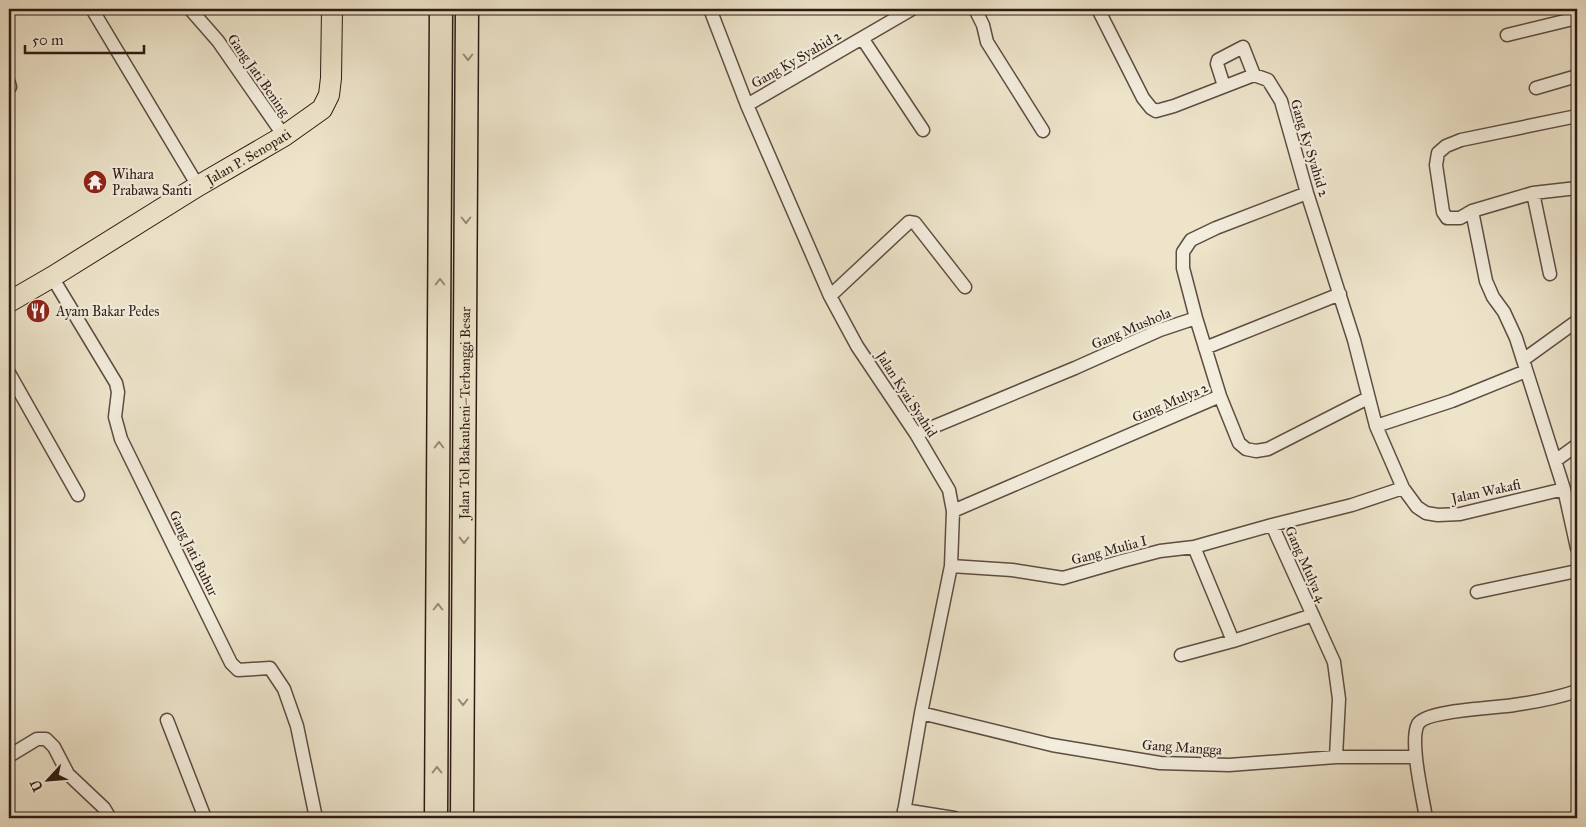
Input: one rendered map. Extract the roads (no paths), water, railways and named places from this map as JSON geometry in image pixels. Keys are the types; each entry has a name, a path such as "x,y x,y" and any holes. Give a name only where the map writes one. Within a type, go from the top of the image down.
{"highway":[{"name":"Jalan Tol Bakauheni–Terbanggi Besar","path":"436,818 442,9"},
{"name":"Jalan Tol Bakauheni–Terbanggi Besar","path":"462,818 467,9"}],"main road":[{"name":"Jalan P. Senopati","path":"9,302 198,186 284,136 322,110 329,95 332,78 332,9"}],"street":[{"path":"92,9 198,186"},
{"name":"Gang Jati Bening","path":"190,9 218,41 284,136"},
{"name":"Jalan Kyai Syahid","path":"710,9 747,105 830,296 857,346 916,434 949,490 953,511 951,566 921,713 904,814"},
{"name":"Gang Ky Syahid 2","path":"747,105 912,9"},
{"path":"975,9 983,25 987,42 1043,131"},
{"path":"1098,9 1143,98 1151,108 1156,111 1164,109 1254,75 1243,47 1218,60 1217,64 1224,86"},
{"path":"1507,35 1577,18"},
{"path":"862,38 923,130"},
{"name":"Gang Ky Syahid 2","path":"1254,75 1268,80 1281,101 1307,193 1354,340 1376,426"},
{"path":"1536,88 1577,76"},
{"path":"1577,116 1461,140 1446,146 1438,153 1436,165 1443,212 1447,218 1460,218 1472,211 1533,193 1577,188"},
{"path":"1220,396 1182,268 1183,252 1191,240 1216,228 1307,193"},
{"path":"1533,193 1550,274"},
{"path":"1472,211 1486,280 1493,297 1511,326 1564,489 1577,548"},
{"path":"830,296 909,222 915,223 965,287"},
{"name":"Gang Jati Buhur","path":"52,277 116,383 118,392 115,416 121,439 231,663 238,670 270,668 284,689 298,726 316,818"},
{"path":"1206,348 1340,294"},
{"name":"Gang Mushola","path":"916,434 1075,368 1160,330 1196,318"},
{"path":"1376,426 1452,401 1524,366 1577,321"},
{"path":"9,373 78,495"},
{"name":"Gang Mulya 2","path":"953,511 1220,396 1239,443 1246,449 1256,451 1268,449 1368,398"},
{"name":"Jalan Wakafi","path":"1376,426 1403,488 1417,507 1426,513 1438,515 1460,514 1564,489"},
{"path":"1555,461 1577,445"},
{"name":"Gang Mulia I","path":"951,566 1012,570 1063,578 1160,551 1194,547 1352,505 1403,488"},
{"name":"Gang Mulya 4","path":"1272,525 1334,662 1339,699 1336,757"},
{"path":"1194,547 1233,641"},
{"path":"1477,592 1577,571"},
{"path":"1180,655 1233,641 1313,615"},
{"path":"1426,818 1416,758 1416,732 1419,722 1426,717 1447,712 1514,705 1577,691"},
{"name":"Gang Mangga","path":"921,713 1052,745 1160,763 1230,765 1336,757 1416,758"},
{"path":"167,720 205,818"},
{"path":"9,756 37,739 46,739 54,747 68,774 104,808 110,818"},
{"path":"904,814 954,818"}],"place":[{"name":"Wihara Prabawa Santi","path":"95,182"},
{"name":"Ayam Bakar Pedes","path":"38,311"}]}
